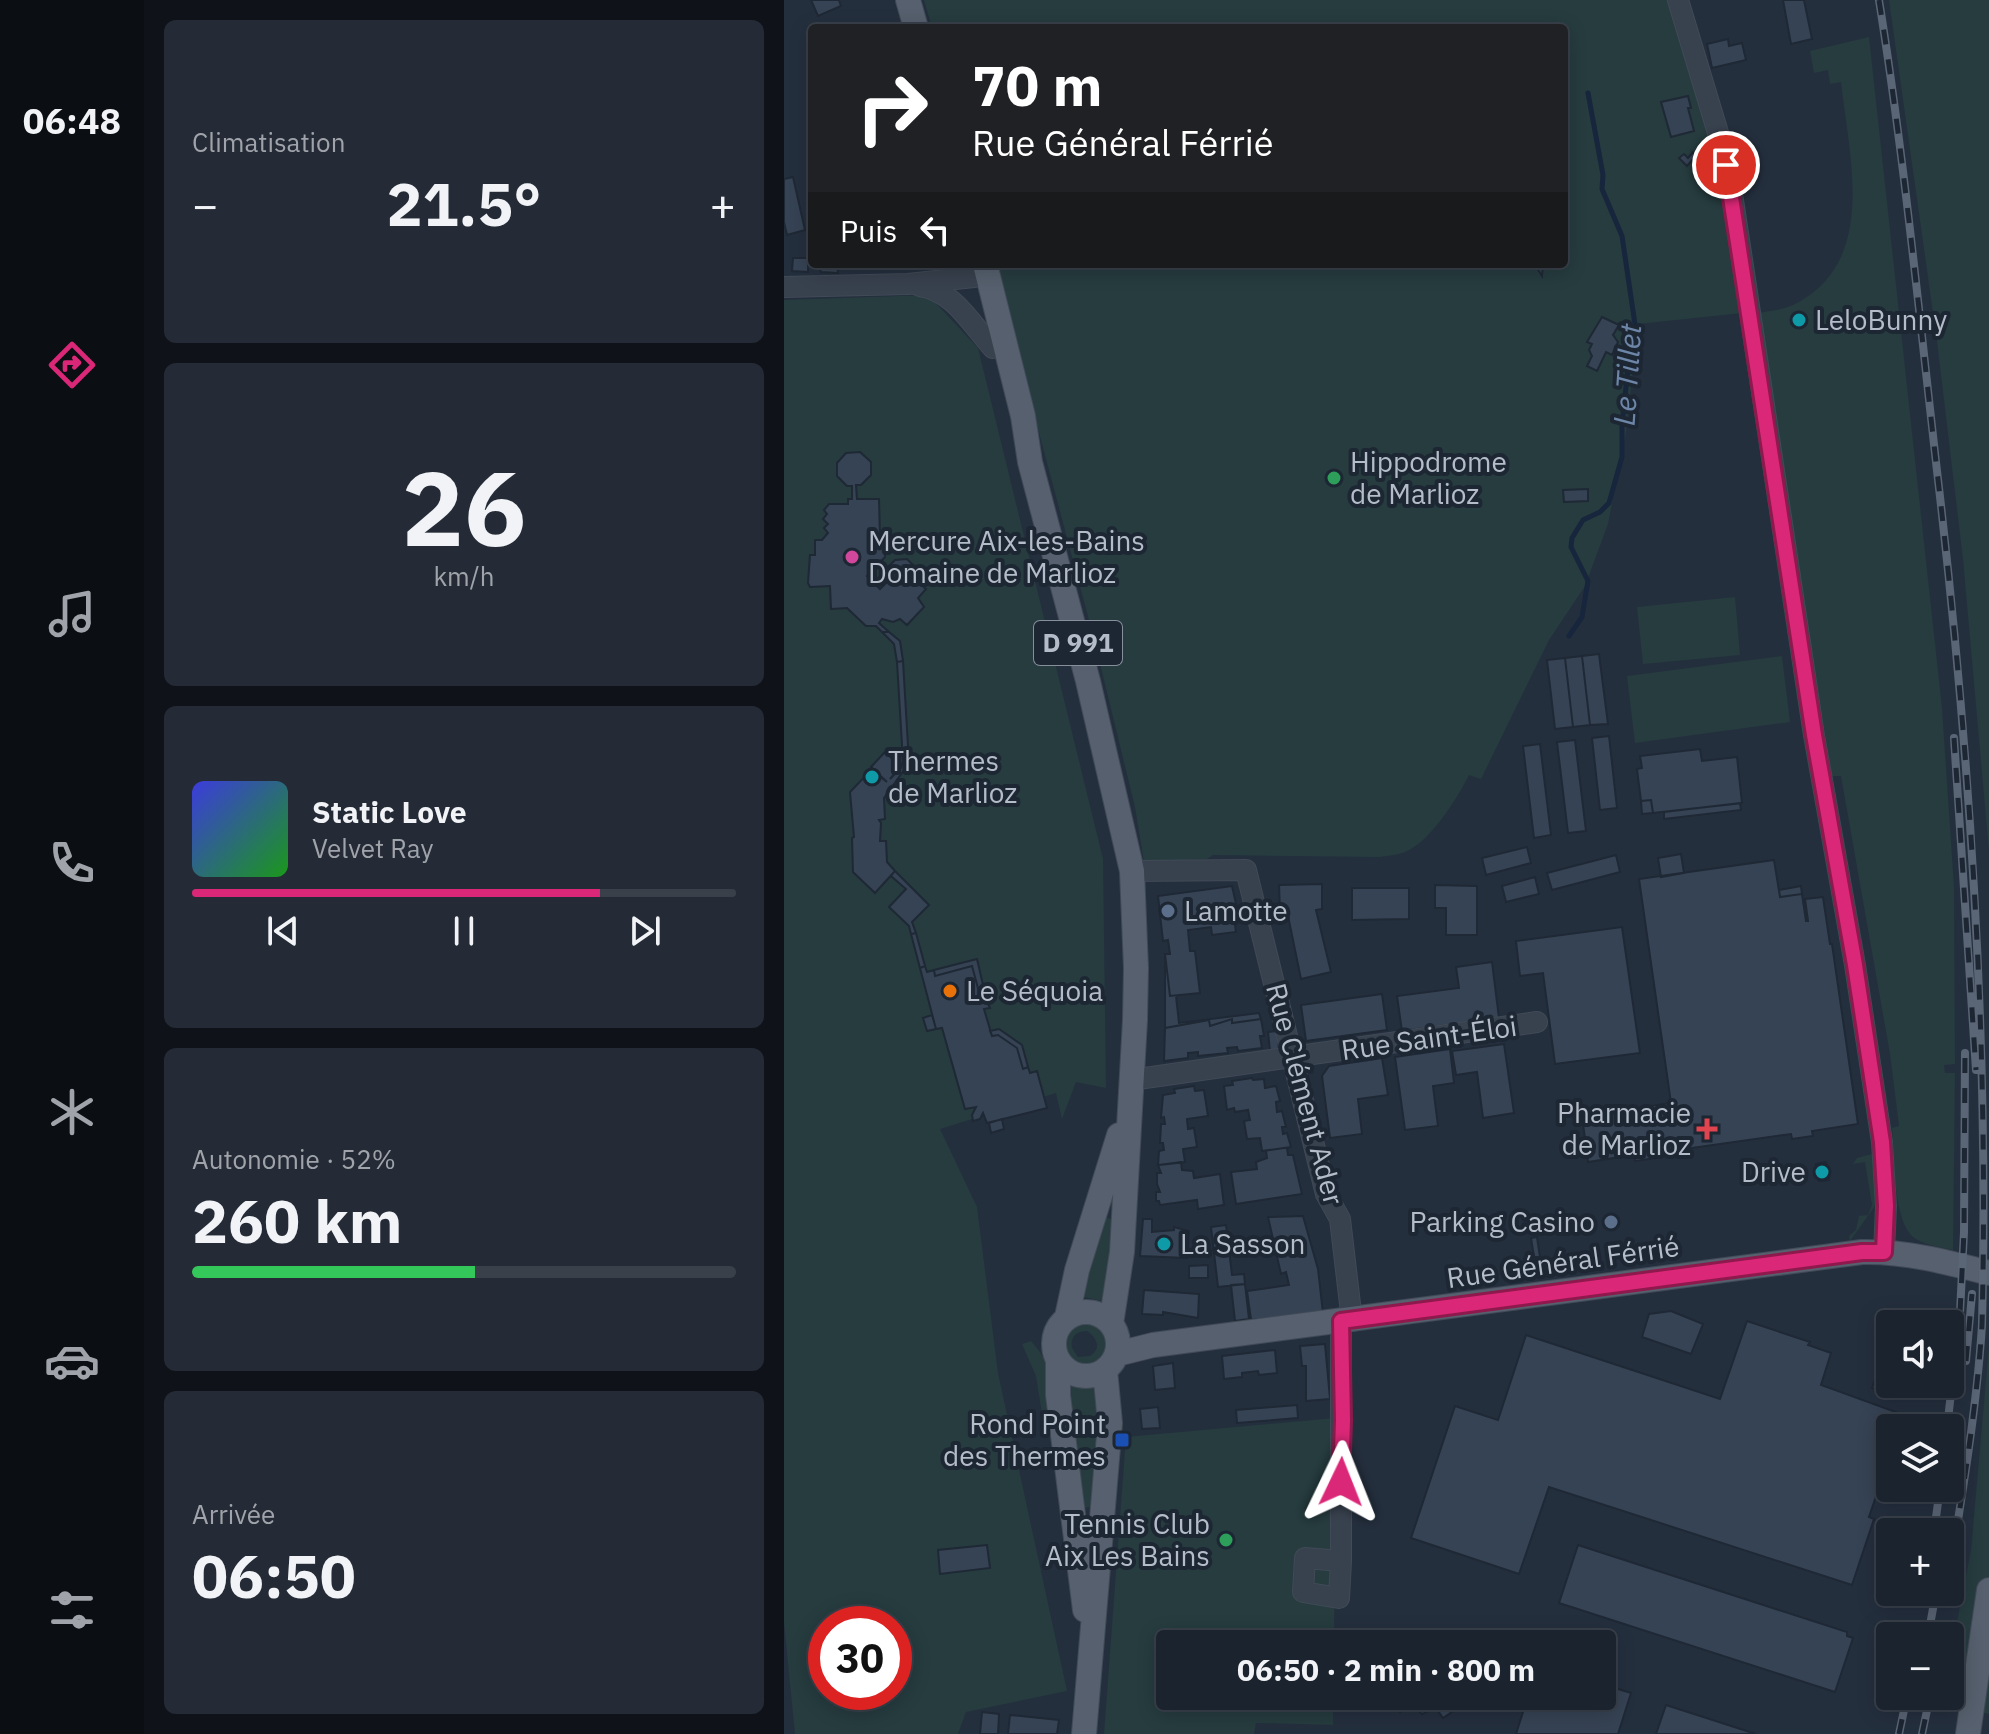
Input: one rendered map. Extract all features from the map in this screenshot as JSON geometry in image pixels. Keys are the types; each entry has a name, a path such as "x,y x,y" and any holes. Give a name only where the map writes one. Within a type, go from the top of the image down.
{"main road":[{"path":"908,0 915,24"},
{"path":"977,268 1023,416 1030,462"},
{"name":"D 991","path":"977,268 1011,418 1030,462 1088,681 1121,825"},
{"path":"1084,1734 1110,1423 1112,1345 1122,1252 1136,968 1132,871 1121,825"},
{"path":"1121,825 1126,879 1133,904"},
{"path":"1091,1652 1053,1340 1056,1330 1067,1317 1077,1270 1104,1187 1130,1089"},
{"name":"Rue Général Férrié","path":"1112,1345 1153,1345 1347,1321 1862,1252 1931,1259 1984,1272"},
{"path":"1058,1362 1075,1375 1096,1375 1112,1345 1103,1317 1085,1312 1067,1317"},
{"path":"1968,1734 1984,1674 1989,1590"}],"street":[{"path":"1678,0 1722,146 1735,215 1814,735 1855,965 1882,1142 1886,1206 1884,1252"},
{"path":"908,284 977,268"},
{"path":"784,287 908,284 937,288 953,301 993,348"},
{"name":"Rue Clément Ader","path":"1132,871 1246,870 1326,1194 1340,1219 1347,1321 1339,1513 1341,1561"},
{"name":"Rue Saint-Éloi","path":"1130,1089 1291,1058 1537,1022"}],"green space":[{"name":"Hippodrome de Marlioz","path":"924,0 1670,0 1693,67 1721,179 1742,313 1638,324 1626,432 1608,524 1585,586 1549,640 1481,779 1469,775 1442,819 1414,847 1380,857 1213,855 1207,859 1144,862 1135,807 1093,635 995,268 1568,268 1568,24 931,24"},
{"path":"1889,0 1989,0 1989,851 1963,559 1937,341"},
{"path":"1869,37 1942,708 1954,887 1955,1064 1944,1065 1945,1073 1955,1073 1953,1250 1916,1239 1908,1231 1899,1204 1892,1128 1899,1126 1890,1054 1841,776 1832,776 1757,313 1793,305 1820,286 1838,263 1848,236 1852,206 1852,174 1841,82 1830,84 1828,70 1814,73 1810,51"},
{"path":"928,295 978,348 1103,859 1106,1088 1076,1082 1062,1119 1056,1093 940,1129 977,1207 998,1373 1067,1691 966,1712 958,1734 795,1734 784,1622 784,300"},
{"path":"1735,597 1740,655 1643,664 1637,607"},
{"path":"1782,656 1790,722 1635,743 1627,676"},
{"path":"1872,1154 1877,1203 1850,1241 1849,1236 1856,1230 1859,1216 1868,1215 1872,1205 1865,1162 1853,1164 1857,1158"},
{"path":"1105,1217 1117,1221 1108,1302 1079,1296"},
{"path":"1091,1322 1100,1329 1107,1345 1102,1358 1086,1365 1075,1364 1065,1354 1064,1338 1073,1326","holes":["1083,1331 1096,1340 1096,1350 1090,1356 1078,1357 1072,1348 1073,1338"]},
{"path":"1031,1341 1042,1355 1048,1371 1049,1398 1043,1420 1036,1376 1022,1344"},
{"path":"1989,1347 1989,1714 1964,1708 1964,1622 1957,1622 1960,1606 1964,1606 1964,1586 1971,1550"},
{"path":"1064,1386 1099,1386 1099,1506 1083,1508"},
{"name":"Tennis Club Aix Les Bains","path":"1336,1418 1334,1630 1156,1630 1156,1710 1333,1710 1333,1725 1256,1723 1254,1734 1104,1734 1126,1437"}],"building":[{"path":"811,0 839,0 841,6 818,16"},
{"path":"1783,0 1804,0 1812,39 1791,44"},
{"path":"1728,39 1729,46 1742,43 1746,60 1712,68 1707,44"},
{"path":"1688,96 1694,131 1671,137 1661,102"},
{"path":"1693,152 1696,156 1687,166 1679,158 1684,154 1688,158"},
{"path":"793,177 805,230 787,235 784,179"},
{"path":"793,258 808,258 808,272 792,271"},
{"path":"820,268 837,268 838,273 821,272"},
{"path":"1602,317 1619,325 1613,335 1618,342 1612,355 1606,352 1597,371 1587,366 1592,356 1589,350 1592,344 1587,342"},
{"path":"860,452 871,462 871,475 861,485 856,485 857,499 879,499 880,538 884,542 885,557 867,576 880,589 887,582 886,569 895,560 907,559 916,568 916,580 926,589 918,598 924,607 907,625 900,619 893,622 882,619 879,623 889,632 882,632 876,626 866,626 847,608 831,609 830,586 810,587 808,583 810,555 815,555 815,540 822,540 828,533 824,528 828,524 823,519 827,514 824,510 829,504 848,504 848,499 852,499 852,486 847,486 837,476 837,463 846,453"},
{"path":"1588,489 1588,501 1564,502 1563,490"},
{"path":"882,632 889,632 900,641 903,661 897,662 894,644"},
{"path":"1599,654 1608,724 1590,725 1582,656"},
{"path":"1582,656 1590,725 1573,727 1565,658"},
{"path":"1565,658 1573,727 1555,729 1547,660"},
{"name":"Thermes de Marlioz","path":"903,661 909,763 884,798 885,819 879,820 880,841 886,841 887,862 895,871 875,893 853,872 850,792 871,770 887,782 871,767 885,752 900,766 890,779 901,768 897,662"},
{"path":"1609,736 1617,808 1600,810 1592,738"},
{"path":"1575,740 1586,831 1568,833 1557,742"},
{"path":"1540,744 1551,835 1534,838 1523,746"},
{"path":"1700,749 1702,761 1737,757 1742,803 1653,813 1651,800 1641,801 1637,769 1642,768 1640,756"},
{"path":"1651,800 1653,813 1642,814 1641,801"},
{"path":"1740,803 1741,810 1664,819 1664,812"},
{"path":"1527,847 1531,863 1486,875 1482,858"},
{"path":"1681,854 1684,873 1661,877 1658,858"},
{"path":"1616,855 1620,872 1552,890 1547,873"},
{"path":"1774,860 1780,897 1802,894 1806,921 1805,899 1823,897 1858,1124 1812,1131 1813,1136 1792,1139 1791,1134 1656,1153 1657,1158 1635,1161 1634,1155 1588,1162 1582,1116 1671,1103 1639,879"},
{"path":"895,871 929,905 912,922 916,933 911,934 909,926 889,907 906,889 891,876"},
{"path":"1535,877 1539,894 1506,902 1502,886"},
{"path":"1322,884 1322,909 1316,910 1331,972 1301,979 1287,911 1280,911 1279,885"},
{"path":"1435,885 1477,886 1477,935 1446,935 1446,908 1435,908"},
{"path":"1232,886 1239,917 1234,917 1236,932 1212,935 1211,927 1188,930 1190,951 1195,951 1200,993 1170,996 1165,954 1170,954 1168,940 1163,941 1158,896"},
{"path":"1801,886 1802,894 1780,897 1779,890"},
{"path":"1352,888 1409,888 1409,919 1352,920"},
{"path":"1622,927 1640,1053 1555,1064 1543,973 1520,976 1516,941"},
{"path":"916,933 925,966 920,968 911,934"},
{"path":"1165,954 1170,996 1176,996 1179,1023 1259,1013 1261,1019 1232,1023 1232,1019 1210,1026 1209,1020 1165,1028"},
{"path":"977,959 987,1002 982,1003 972,966 935,976 934,970"},
{"path":"1492,962 1499,1018 1402,1031 1397,996 1459,988 1456,967"},
{"path":"925,966 927,972 934,970 935,976 972,966 982,1003 987,1002 990,1008 984,1009 992,1036 998,1035 1017,1048 1023,1069 1028,1067 1030,1073 1037,1071 1047,1108 987,1123 983,1113 980,1119 973,1121 976,1107 965,1109 942,1028 936,1029 920,968"},
{"path":"1382,994 1387,1030 1306,1041 1301,1005"},
{"path":"932,1015 936,1029 927,1031 923,1018"},
{"path":"1232,1019 1232,1023 1261,1019 1264,1036 1260,1036 1262,1048 1238,1051 1237,1047 1227,1048 1228,1053 1198,1056 1198,1052 1188,1053 1188,1058 1164,1061 1165,1028 1209,1020 1210,1026"},
{"path":"999,1029 1022,1045 1028,1067 1023,1069 1017,1048 998,1035 992,1036 990,1031"},
{"path":"1277,1031 1279,1049 1270,1051 1268,1032"},
{"path":"1504,1044 1514,1113 1483,1118 1477,1072 1456,1075 1452,1051"},
{"path":"1450,1049 1454,1083 1433,1086 1438,1126 1405,1130 1395,1057"},
{"path":"1382,1058 1388,1095 1358,1099 1362,1134 1330,1138 1322,1076 1329,1066"},
{"path":"1264,1079 1265,1088 1276,1086 1280,1101 1276,1102 1277,1112 1282,1111 1286,1127 1282,1127 1283,1134 1287,1133 1291,1147 1262,1151 1260,1138 1247,1139 1244,1121 1250,1120 1248,1110 1227,1110 1224,1086 1233,1085 1232,1081"},
{"path":"1194,1086 1195,1091 1204,1090 1208,1116 1187,1119 1188,1129 1194,1128 1197,1147 1183,1149 1185,1162 1158,1165 1159,1151 1164,1150 1163,1143 1160,1143 1161,1124 1165,1124 1164,1117 1161,1118 1163,1095 1175,1093 1174,1089"},
{"path":"1002,1119 1004,1129 991,1133 989,1123"},
{"path":"1291,1147 1287,1148 1288,1155 1293,1155 1302,1194 1236,1204 1231,1172 1257,1169 1256,1162 1267,1158 1266,1151 1262,1151"},
{"path":"1181,1162 1182,1170 1193,1171 1194,1178 1220,1174 1224,1205 1198,1209 1197,1200 1160,1205 1156,1201 1156,1192 1160,1192 1157,1173 1161,1173 1158,1165"},
{"name":"Drive","path":"1826,1162 1829,1180 1819,1181 1816,1164"},
{"path":"1303,1216 1318,1269 1323,1313 1251,1320 1247,1291 1289,1285 1286,1272 1281,1274 1268,1217"},
{"name":"La Sasson","path":"1143,1219 1152,1219 1152,1232 1174,1230 1174,1227 1189,1231 1187,1258 1140,1256"},
{"path":"1226,1225 1232,1275 1244,1274 1245,1284 1218,1287 1211,1227"},
{"path":"1537,1237 1540,1257 1534,1257 1531,1238"},
{"path":"1208,1265 1208,1278 1189,1278 1189,1266"},
{"path":"1245,1284 1249,1319 1235,1321 1231,1285"},
{"path":"1144,1290 1199,1294 1198,1318 1163,1312 1163,1315 1142,1314"},
{"path":"1671,1311 1703,1324 1691,1354 1642,1337 1649,1314"},
{"path":"1747,1321 1810,1342 1808,1345 1831,1353 1821,1385 1901,1414 1876,1414 1876,1496 1869,1517 1874,1519 1852,1585 1549,1487 1519,1574 1411,1538 1455,1406 1498,1420 1526,1335 1720,1399"},
{"path":"1325,1344 1330,1399 1306,1401 1306,1366 1302,1366 1300,1346"},
{"path":"1275,1350 1277,1373 1259,1375 1258,1371 1224,1379 1222,1356"},
{"path":"1173,1363 1175,1388 1155,1390 1153,1366"},
{"path":"1297,1405 1298,1418 1237,1423 1236,1410"},
{"path":"1158,1407 1160,1428 1142,1429 1140,1409"},
{"path":"987,1545 990,1568 940,1574 938,1550"},
{"path":"1578,1545 1847,1632 1847,1636 1853,1638 1835,1692 1559,1603"},
{"path":"1616,1688 1631,1693 1618,1734 1516,1734 1524,1710 1616,1710"},
{"path":"1666,1705 1756,1734 1656,1734"},
{"path":"1437,1710 1455,1710 1443,1718"},
{"path":"982,1712 999,1714 998,1734 980,1734"},
{"path":"1010,1715 1059,1720 1057,1734 1008,1734"}],"waterway":[{"name":"Le Tillet","path":"1569,636 1582,617 1588,581 1571,547 1572,538 1583,520 1600,512 1609,503 1622,457 1628,368 1637,338 1622,236 1602,189 1603,175 1588,93"}],"railway":[{"path":"1879,0 1904,183 1950,592 1975,905 1983,1115 1982,1325 1958,1518"},
{"path":"1954,738 1976,1070"},
{"path":"1960,1310 1965,1053"},
{"path":"1966,1361 1972,1294"},
{"path":"1949,1414 1950,1398"},
{"path":"1936,1518 1938,1502"},
{"path":"1931,1622 1933,1606"},
{"path":"1899,1734 1904,1710"},
{"path":"1922,1734 1927,1710"}],"place":[{"name":"LeloBunny","path":"1799,320"},
{"name":"Hippodrome de Marlioz","path":"1334,478"},
{"name":"Mercure Aix-les-Bains Domaine de Marlioz","path":"852,557"},
{"name":"Thermes de Marlioz","path":"872,777"},
{"name":"Lamotte","path":"1168,911"},
{"name":"Le Séquoia","path":"950,991"},
{"name":"Pharmacie de Marlioz","path":"1707,1129"},
{"name":"Drive","path":"1822,1172"},
{"name":"Parking Casino","path":"1611,1222"},
{"name":"La Sasson","path":"1164,1244"},
{"name":"Rond Point des Thermes","path":"1122,1440"},
{"name":"Tennis Club Aix Les Bains","path":"1226,1540"}],"route":[{"path":"1341,1482 1341,1321 1862,1252 1884,1252 1886,1206 1882,1142 1855,965 1814,735 1726,165"}]}
